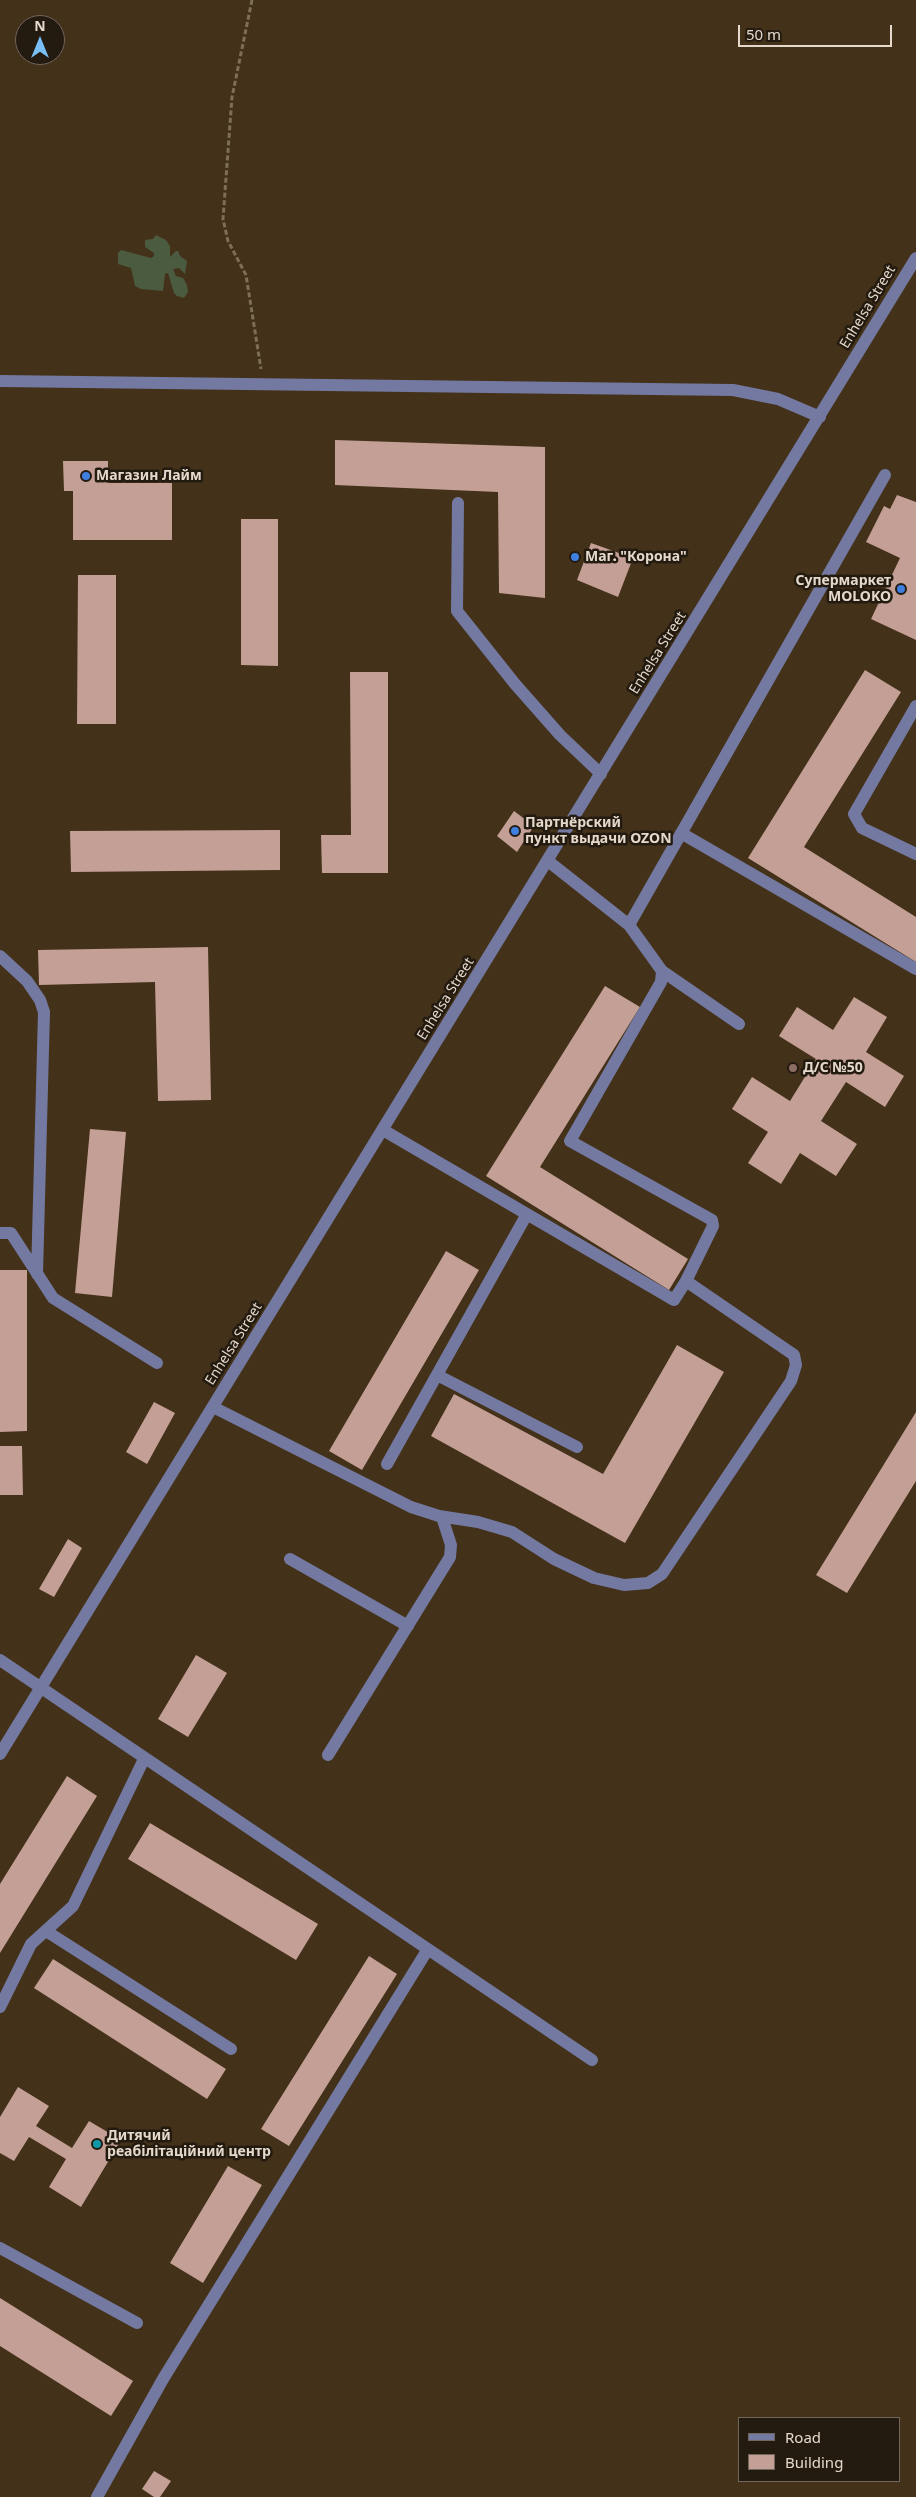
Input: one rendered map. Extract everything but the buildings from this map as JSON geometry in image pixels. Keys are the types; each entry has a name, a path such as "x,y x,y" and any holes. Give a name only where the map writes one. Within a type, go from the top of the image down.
{"street":[{"name":"Enhelsa Street","path":"0,1754 916,258"},
{"path":"0,381 733,390 778,399 820,417"},
{"path":"629,925 885,475"},
{"path":"458,503 457,611 515,684 560,734 601,774"},
{"path":"916,706 854,814 862,828 916,854"},
{"path":"682,833 916,969"},
{"path":"548,861 629,925 662,971 739,1024"},
{"path":"0,956 27,981 40,1000 44,1012 37,1274"},
{"path":"383,1130 674,1300 686,1282 713,1226 712,1220 570,1141 661,982 662,971"},
{"path":"387,1464 527,1214"},
{"path":"0,1233 11,1233 53,1298 157,1363"},
{"path":"213,1407 411,1507 442,1516 478,1522 512,1532 554,1559 594,1578 624,1585 648,1583 662,1574 791,1381 796,1365 794,1355 686,1282"},
{"path":"437,1375 577,1447"},
{"path":"328,1755 450,1557 451,1544 442,1516"},
{"path":"290,1558 408,1626"},
{"path":"0,1660 40,1689 592,2060"},
{"path":"0,2007 31,1944 73,1906 144,1759"},
{"path":"46,1931 231,2049"},
{"path":"97,2497 163,2379 428,1949"},
{"path":"0,2248 137,2323"}],"path":[{"path":"252,0 232,97 223,219 228,241 246,275 264,384"}],"green space":[{"path":"156,235 166,240 170,246 170,257 178,251 180,256 187,261 185,274 179,268 173,269 176,276 183,278 187,285 188,292 184,298 174,293 168,273 165,274 163,291 141,289 135,286 131,268 118,264 118,253 121,250 151,258 154,256 154,253 145,247 145,240 153,239"}],"place":[{"name":"Магазин Лайм","path":"86,476"},
{"name":"Маг. \"Корона\"","path":"575,557"},
{"name":"Супермаркет MOLOKO","path":"901,589"},
{"name":"Партнёрский пункт выдачи OZON","path":"515,831"},
{"name":"Д/С №50","path":"793,1068"},
{"name":"Дитячий реабілітаційний центр","path":"97,2144"}]}
